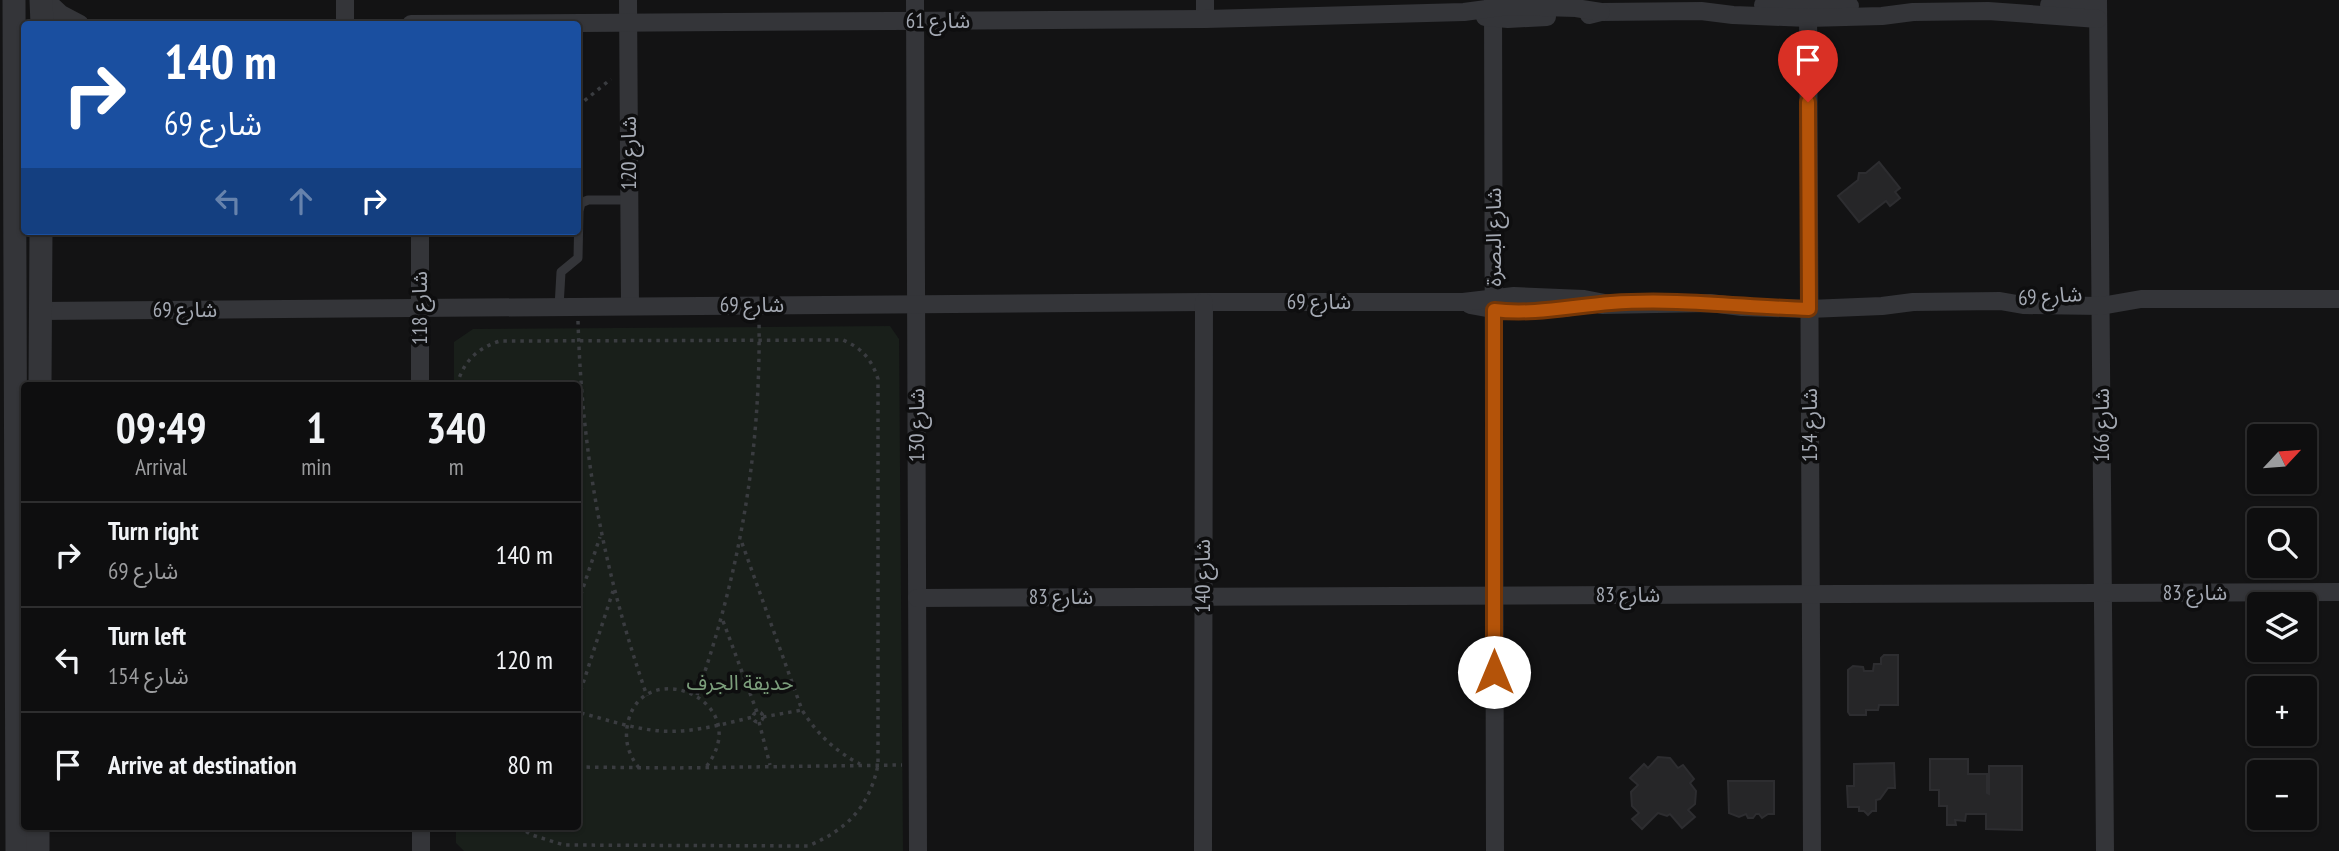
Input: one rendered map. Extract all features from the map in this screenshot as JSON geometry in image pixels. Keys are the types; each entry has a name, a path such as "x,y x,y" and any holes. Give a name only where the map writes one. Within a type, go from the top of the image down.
{"street":[{"path":"0,11 13,0"},
{"path":"13,0 6,55 17,851"},
{"path":"41,21 44,0"},
{"path":"44,0 74,21"},
{"path":"345,0 345,21"},
{"name":"شارع 120","path":"628,0 630,306"},
{"name":"شارع 130","path":"915,0 918,851"},
{"path":"1205,0 1205,19"},
{"name":"شارع 61","path":"581,23 1205,19 1464,12 1493,8 1576,8 1601,12 1701,11 1726,6 1888,8 1913,12 1988,11 2012,6 2098,8"},
{"name":"شارع البصرة","path":"1493,8 1495,851"},
{"name":"شارع 154","path":"1808,8 1812,851"},
{"name":"شارع 166","path":"2098,8 2105,851"},
{"path":"40,382 41,235"},
{"name":"شارع 118","path":"420,235 420,382"},
{"name":"شارع 69","path":"40,311 1204,302 1494,304 1584,299 1611,303 1710,303 1735,298 1809,302 1888,297 1913,302 2000,301 2023,297 2339,299"},
{"name":"شارع 140","path":"1203,851 1204,302"},
{"name":"شارع 83","path":"918,598 2339,593"},
{"path":"38,830 38,851"},
{"path":"421,830 421,851"}],"lane":[{"path":"581,203 588,200 629,200"},
{"path":"568,307 561,272 578,258 578,235"}],"path":[{"path":"581,104 629,64"},
{"path":"697,695 722,619 741,541 757,427 759,305"},
{"path":"568,307 579,341 581,382"},
{"path":"458,382 471,356 489,344 500,341 843,341 853,344 870,359 878,379 878,765 874,786 857,814 834,834 808,846 564,845 525,830"},
{"path":"581,382 583,424 601,535 613,589 647,696"},
{"path":"581,594 601,535"},
{"path":"741,541 802,710 810,724 833,748 861,765"},
{"path":"581,690 613,589"},
{"path":"722,619 757,712 763,717"},
{"path":"639,768 629,752 626,734 634,708 647,696 672,688 697,695 709,707 718,725 716,751 706,767"},
{"path":"759,722 763,717 802,710"},
{"path":"581,715 663,731 700,729 753,717 757,712"},
{"path":"753,717 759,722 770,765"},
{"path":"581,767 918,765"}],"green space":[{"name":"حديقة الجرف","path":"890,326 899,339 903,851 464,851 456,843 456,830 581,830 581,382 454,382 454,342 473,329"}],"building":[{"path":"1879,162 1900,188 1895,192 1900,198 1890,206 1886,201 1859,222 1838,196 1858,180 1859,173 1866,173"},
{"path":"1884,655 1898,655 1898,705 1879,705 1878,710 1866,710 1866,715 1850,715 1848,670 1853,666 1863,667 1864,671 1873,671 1874,664 1881,664"},
{"path":"1658,757 1670,758 1678,768 1683,765 1694,779 1690,783 1696,791 1695,804 1688,810 1695,817 1682,828 1670,814 1667,816 1658,813 1642,829 1632,819 1639,813 1632,806 1631,792 1638,785 1630,778 1644,764 1648,768"},
{"path":"1930,759 1968,759 1968,774 1987,774 1989,794 1989,766 2022,766 2022,830 1986,829 1986,814 1966,814 1965,821 1955,820 1956,825 1947,825 1947,806 1939,806 1939,790 1930,790"},
{"path":"1894,763 1895,788 1888,788 1880,799 1876,800 1876,811 1868,815 1859,811 1859,807 1848,807 1847,786 1854,786 1854,764"},
{"path":"1728,781 1774,781 1774,814 1762,818 1756,814 1753,818 1748,818 1746,814 1739,817 1729,813"}],"route":[{"path":"1494,672 1494,310 1521,311 1611,303 1710,303 1809,309 1808,102"}]}
